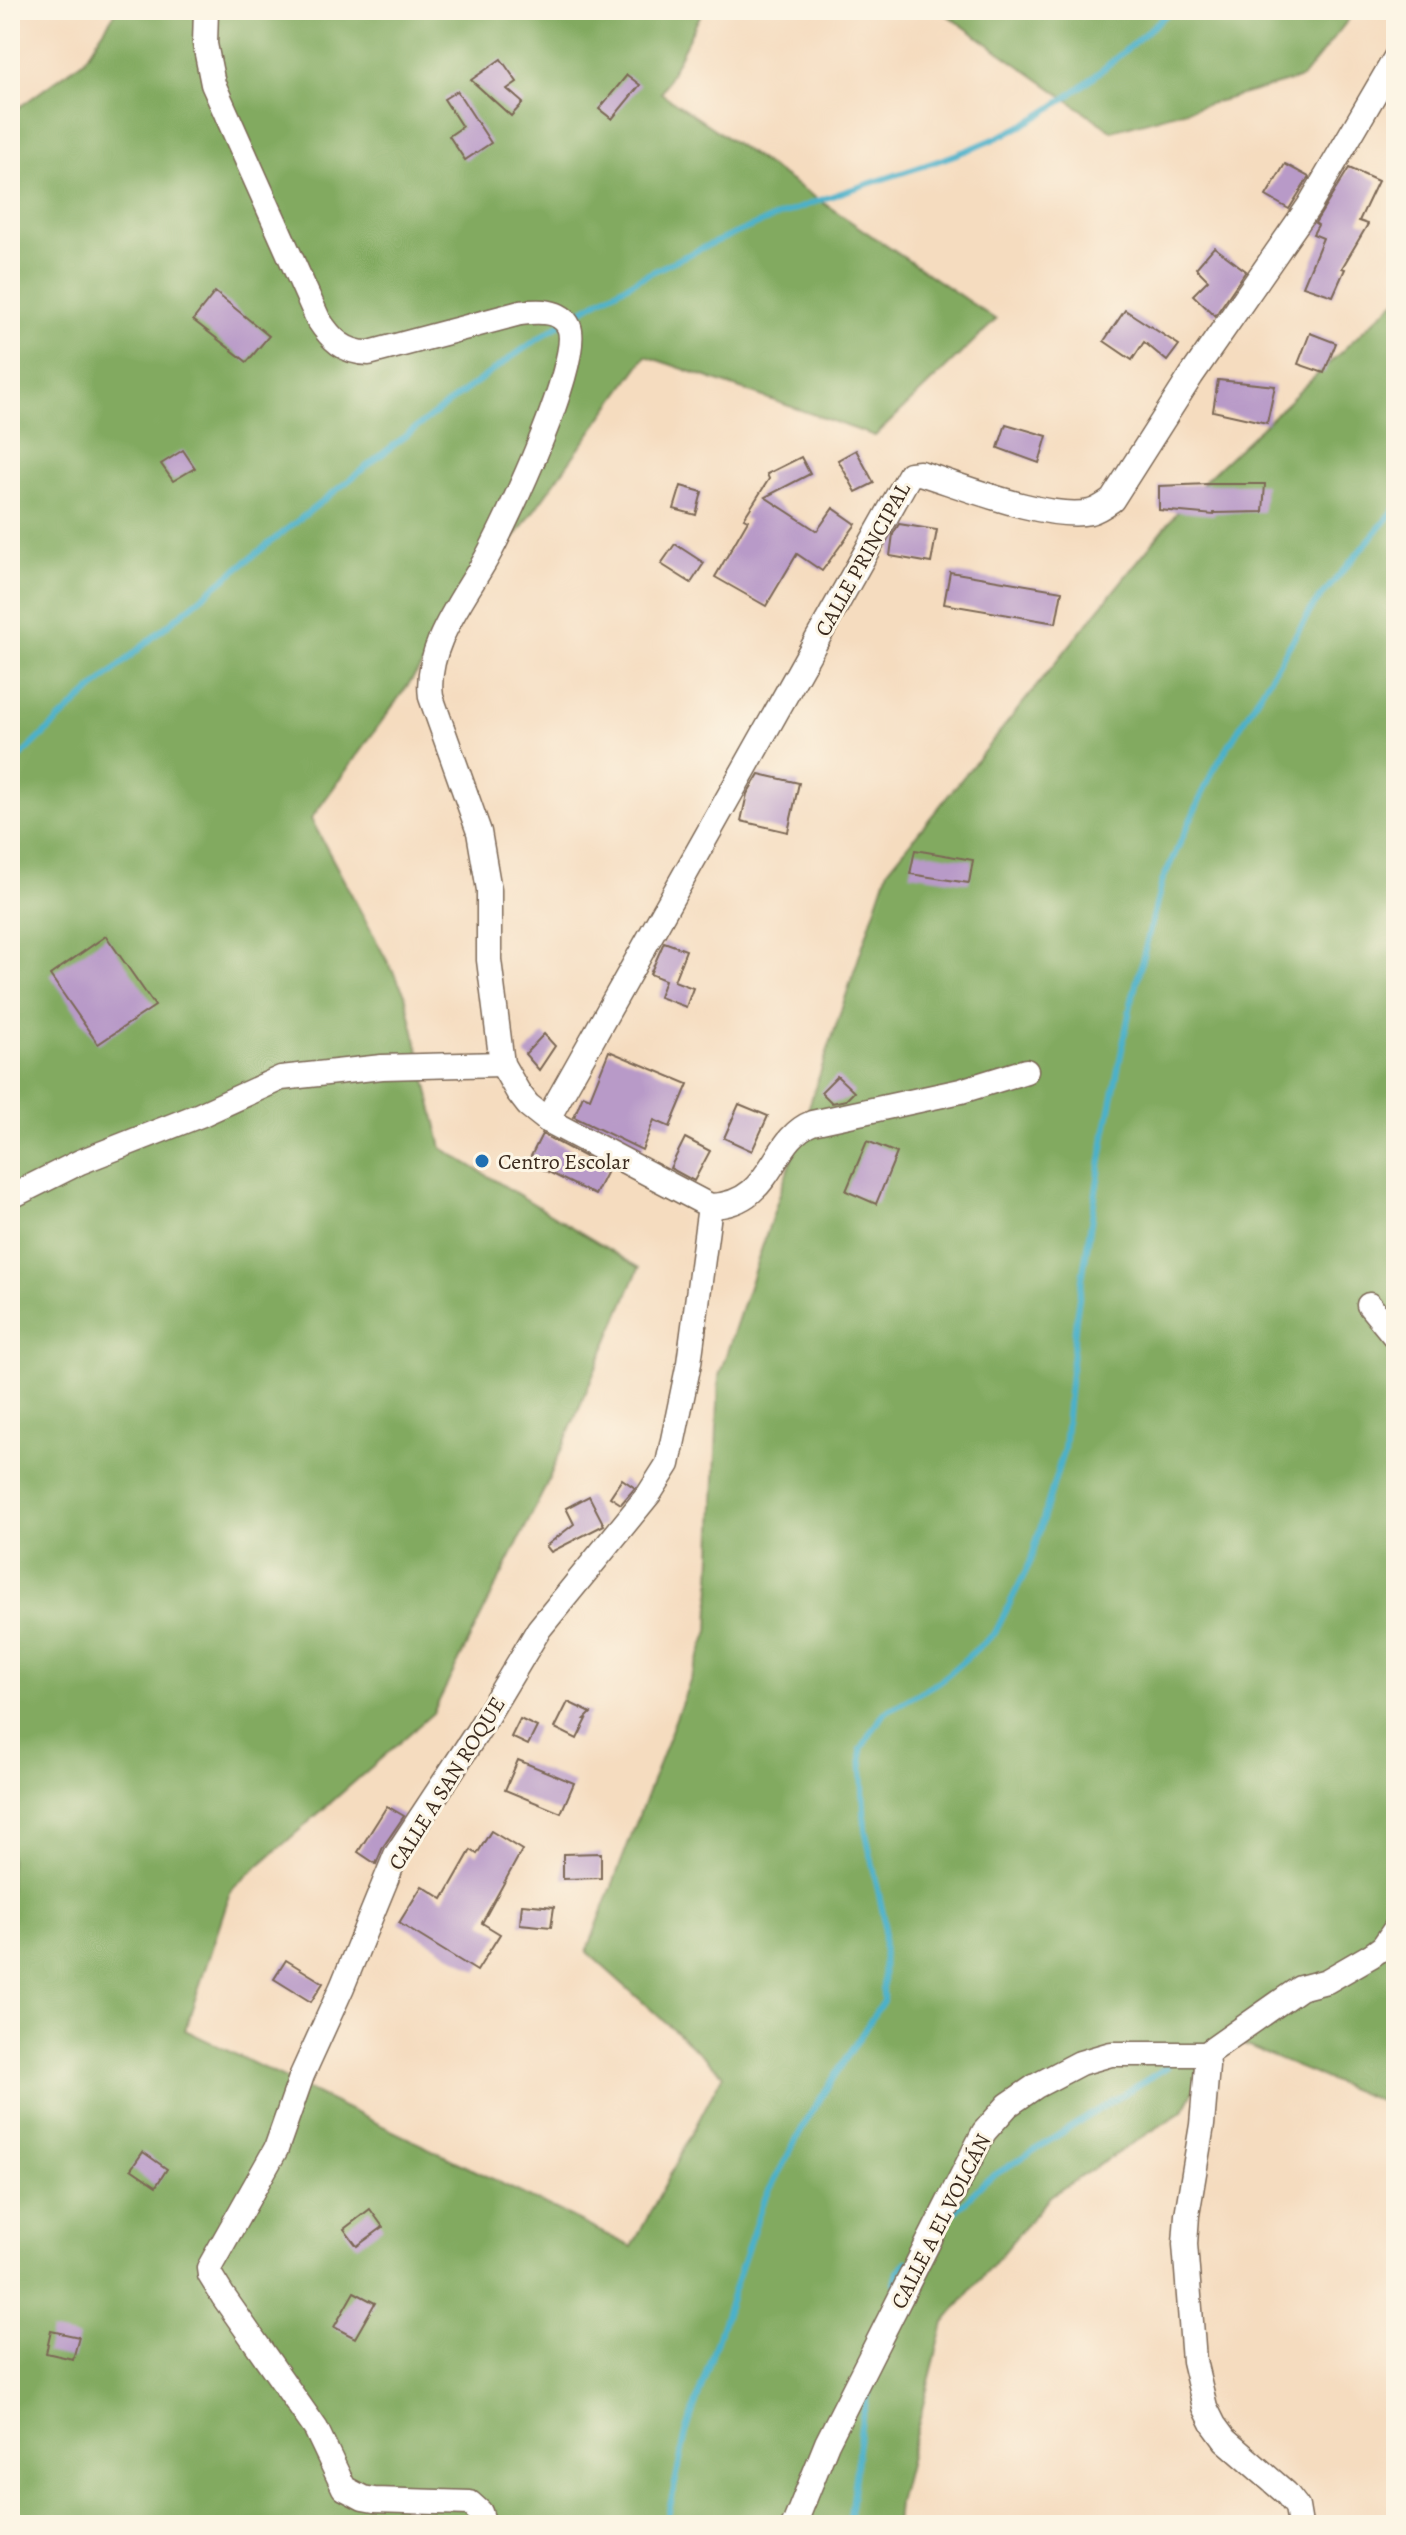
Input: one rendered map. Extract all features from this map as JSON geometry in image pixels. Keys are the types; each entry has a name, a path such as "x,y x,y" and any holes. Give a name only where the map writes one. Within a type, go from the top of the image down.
{"street":[{"path":"206,10 205,44 213,84 318,319 331,338 350,351 369,353 533,311 563,318 569,326 572,340 562,382 510,513 436,653 429,685 479,832 489,890 489,960 502,1064 528,1105 547,1120 710,1206 734,1202 749,1192 766,1177 792,1134 800,1127 961,1091 1026,1071"},
{"name":"CALLE PRINCIPAL","path":"547,1120 910,474 920,473 1033,507 1073,513 1091,512 1112,500 1191,376 1309,206 1396,57"},
{"path":"10,1197 80,1162 200,1115 281,1078 382,1067 502,1064"},
{"name":"CALLE A SAN ROQUE","path":"484,2525 480,2512 470,2503 374,2500 344,2488 316,2429 223,2296 209,2268 276,2149 302,2075 396,1855 478,1731 539,1629 649,1494 668,1464 689,1363 710,1206"},
{"path":"1369,1305 1396,1338"},
{"path":"1300,2525 1297,2507 1286,2493 1225,2440 1214,2425 1205,2407 1194,2361 1185,2244 1202,2125 1206,2054 1300,1988 1327,1981 1372,1955 1383,1947 1396,1928"},
{"name":"CALLE A EL VOLCÁN","path":"794,2525 827,2443 984,2132 993,2120 1008,2105 1036,2086 1080,2063 1111,2054 1206,2054"}],"green space":[{"path":"117,10 703,10 661,93 996,320 875,436 646,356 311,819 405,994 442,1148 639,1268 544,1490 433,1713 231,1890 185,2030 632,2247 723,2074 587,1952 709,1631 719,1376 888,870 1196,489 1396,300 1396,2108 1222,2036 1183,2111 1049,2197 944,2323 898,2503 896,2525 10,2525 10,114 84,60"},
{"path":"940,10 1356,10 1302,78 1112,131"}],"building":[{"path":"501,59 517,82 507,89 523,103 511,116 471,80"},
{"path":"627,75 640,85 612,119 599,109"},
{"path":"457,91 491,143 465,160 449,136 462,127 444,99"},
{"path":"1285,164 1309,177 1289,209 1266,196"},
{"path":"1349,168 1378,181 1359,221 1368,224 1342,268 1345,269 1333,296 1303,286 1323,238 1313,234 1318,225 1315,223"},
{"path":"1214,247 1246,271 1215,316 1193,295 1208,280 1196,268"},
{"path":"215,292 269,336 247,362 193,320"},
{"path":"1125,310 1179,345 1167,361 1144,342 1132,360 1104,341"},
{"path":"1310,333 1336,343 1324,373 1298,364"},
{"path":"1218,380 1275,386 1267,423 1213,411"},
{"path":"1006,424 1047,436 1039,463 998,448"},
{"path":"183,450 195,468 173,481 161,464"},
{"path":"856,450 874,483 856,492 838,460"},
{"path":"801,457 810,474 765,497 817,531 833,508 856,524 822,571 797,554 766,606 715,577 748,520 744,518 769,479 767,474"},
{"path":"1265,484 1263,512 1214,515 1159,510 1159,486"},
{"path":"681,486 702,492 696,515 674,509"},
{"path":"899,524 937,530 931,563 890,556 893,534"},
{"path":"675,544 704,563 691,583 661,564"},
{"path":"950,572 1062,591 1056,623 944,604"},
{"path":"759,774 799,783 788,832 741,821 747,794"},
{"path":"915,850 973,860 969,883 910,874"},
{"path":"106,936 155,1006 98,1044 50,975"},
{"path":"664,942 686,950 674,981 693,988 686,1007 659,997 665,980 650,974"},
{"path":"544,1034 555,1046 539,1070 525,1054"},
{"path":"609,1051 688,1084 670,1127 654,1120 642,1150 574,1117 583,1095 590,1098"},
{"path":"837,1076 854,1092 846,1100 832,1103 821,1092"},
{"path":"739,1104 768,1116 752,1151 724,1138"},
{"path":"542,1134 608,1169 595,1195 528,1162"},
{"path":"685,1138 710,1151 694,1181 670,1168"},
{"path":"867,1141 897,1153 876,1204 846,1191"},
{"path":"622,1479 635,1488 621,1504 610,1497"},
{"path":"589,1496 604,1525 551,1552 546,1546 574,1524 566,1508"},
{"path":"568,1702 591,1713 585,1719 577,1739 555,1728"},
{"path":"520,1719 537,1727 528,1745 511,1737"},
{"path":"518,1760 574,1783 561,1813 505,1790"},
{"path":"387,1806 404,1816 383,1847 376,1864 358,1852"},
{"path":"491,1831 522,1850 482,1923 500,1934 477,1971 399,1923 422,1886 443,1899 471,1850 477,1854"},
{"path":"601,1853 601,1878 563,1879 563,1854"},
{"path":"522,1904 554,1907 551,1927 520,1924"},
{"path":"286,1960 323,1983 311,2002 274,1979"},
{"path":"143,2152 167,2169 156,2186 131,2169"},
{"path":"370,2209 383,2227 357,2246 344,2229"},
{"path":"354,2292 375,2303 355,2338 334,2327"},
{"path":"51,2331 79,2337 73,2359 46,2353"}],"waterway":[{"path":"571,317 661,267 754,225 948,157 1023,125 1082,86 1172,10"},
{"path":"10,767 119,666 233,572 432,415 559,325"},
{"path":"666,2525 686,2433 763,2202 809,2116 883,2001 884,1918 865,1829 861,1749 884,1713 940,1681 995,1633 1030,1563 1064,1449 1076,1317 1105,1135 1131,1004 1162,882 1212,773 1314,605 1396,508"},
{"path":"956,2211 985,2181 1167,2067"},
{"path":"895,2283 898,2271 907,2262"},
{"path":"849,2525 862,2418 873,2376"}],"place":[{"name":"Centro Escolar","path":"482,1161"}]}
